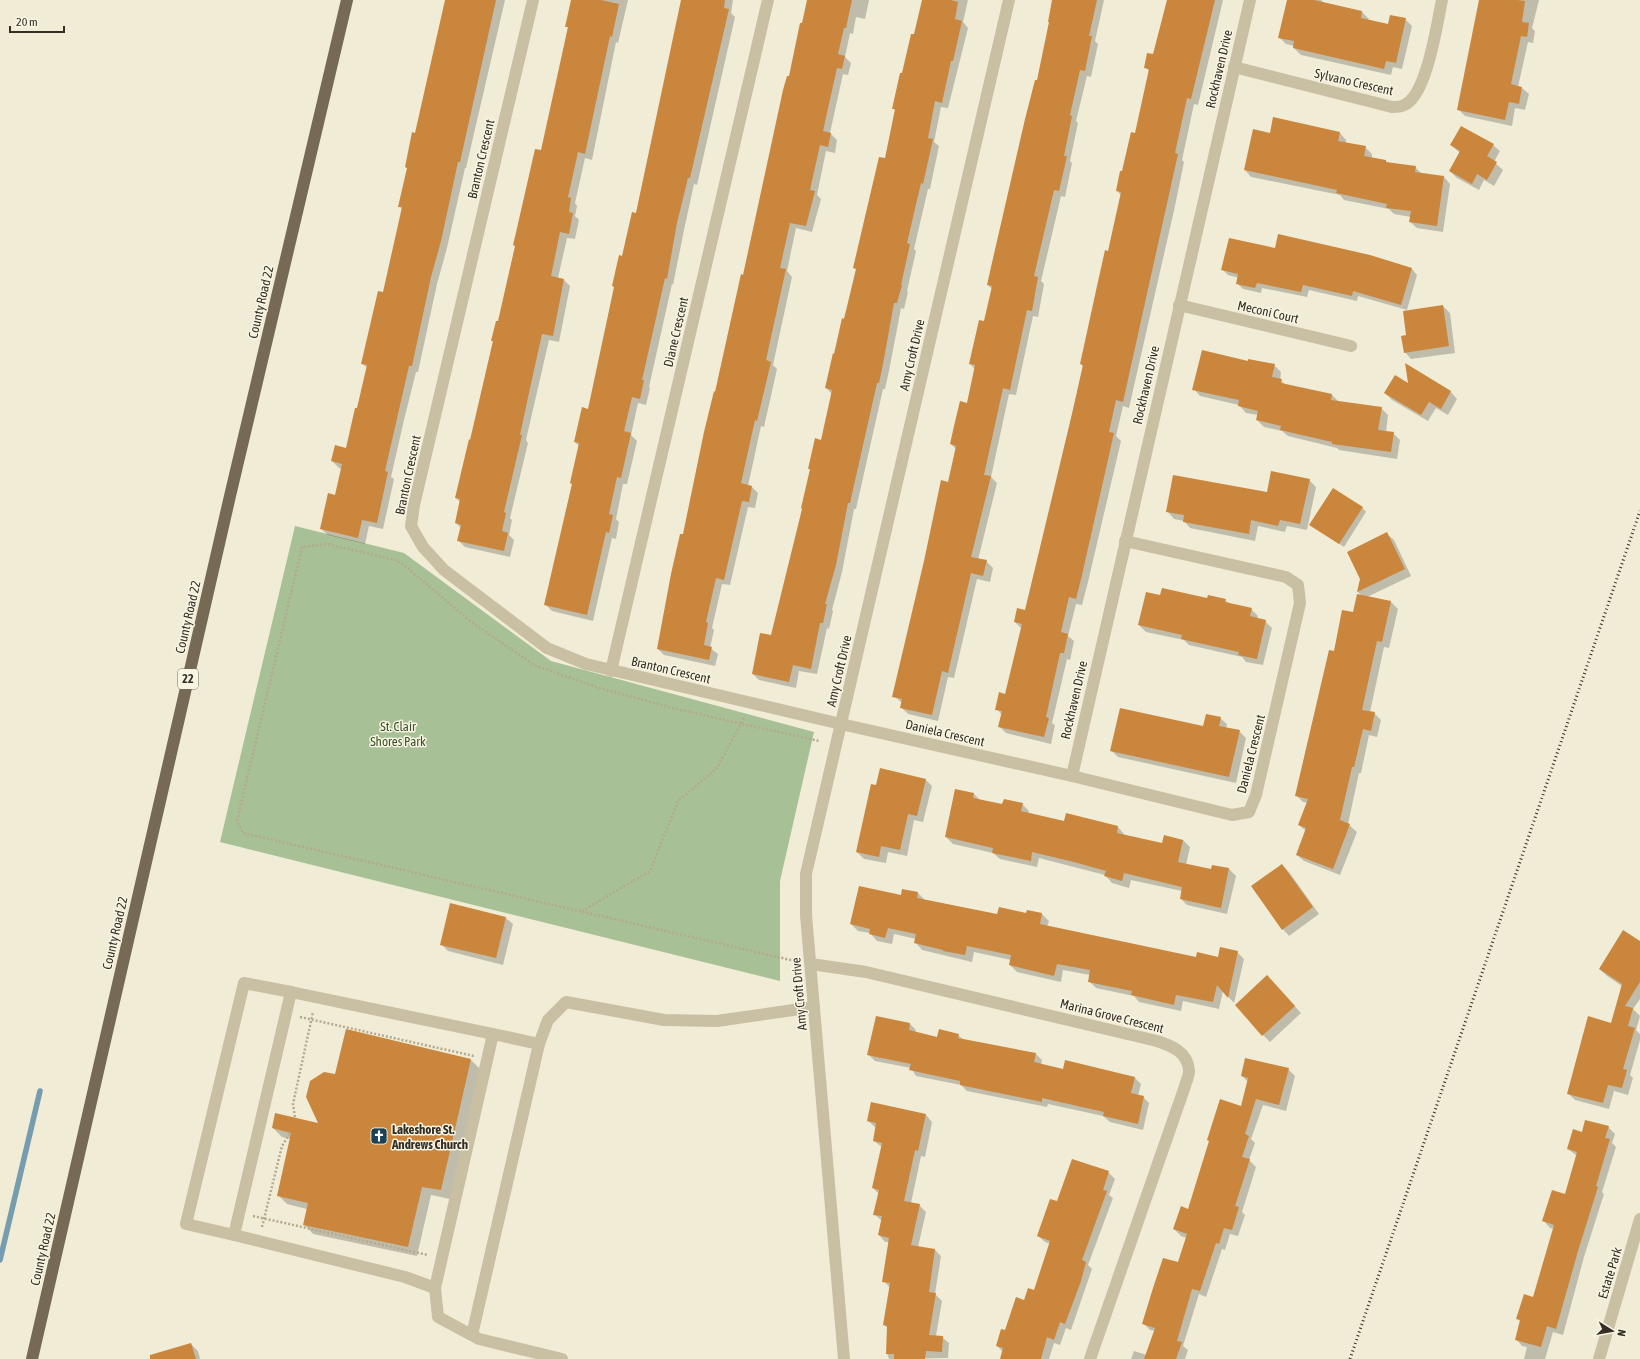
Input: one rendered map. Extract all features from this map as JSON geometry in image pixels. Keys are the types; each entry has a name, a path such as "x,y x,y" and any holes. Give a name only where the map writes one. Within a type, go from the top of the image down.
{"main road":[{"name":"County Road 22","path":"32,1359 230,496 347,0"}],"street":[{"name":"Branton Crescent","path":"533,0 416,497 411,526 423,547 444,570 547,648 586,664 611,671 841,724"},
{"name":"Diane Crescent","path":"611,671 768,0"},
{"name":"Amy Croft Drive","path":"844,1359 806,915 806,874 1009,0"},
{"name":"Rockhaven Drive","path":"1072,776 1250,0"},
{"name":"Sylvano Crescent","path":"1234,67 1392,107 1405,105 1417,94 1425,75 1442,0"},
{"name":"Meconi Court","path":"1179,305 1351,346"},
{"name":"Daniela Crescent","path":"841,724 1072,776 1232,815 1249,812 1256,796 1264,765 1300,603 1298,585 1286,577 1125,541"},
{"name":"Marina Grove Crescent","path":"811,964 866,972 1157,1041 1174,1046 1184,1056 1189,1071 1185,1086 1090,1359"},
{"path":"435,1288 405,1277 186,1224 244,982 539,1044"},
{"path":"234,1235 290,992"},
{"path":"472,1336 539,1044 548,1020 566,1002 664,1020 709,1021 814,1007"},
{"path":"492,1034 435,1288 438,1317 479,1339 562,1359"},
{"name":"Estate Park","path":"1599,1359 1638,1236 1640,1219"}],"path":[{"path":"811,964 243,833 237,821 302,547 327,544 395,560 404,565 470,621 534,665 596,687 676,709 819,741"},
{"path":"582,911 650,871 678,801 717,768 752,703"},
{"path":"294,1117 293,1104 316,997"},
{"path":"286,1014 487,1059"},
{"path":"259,1241 282,1146 290,1133"},
{"path":"239,1213 441,1258"}],"green space":[{"name":"St. Clair Shores Park","path":"295,526 404,553 551,661 814,732 780,881 780,981 220,842"}],"building":[{"path":"445,0 496,0 460,162 458,162 441,241 431,277 412,366 409,366 385,471 388,472 377,523 362,520 358,538 320,529 328,493 335,495 342,464 331,461 335,445 346,448 355,408 357,408 367,365 361,364 378,291 383,292 402,207 398,207 407,168 405,167 412,132 415,133"},
{"path":"571,0 601,0 619,4 612,37 610,36 585,154 578,152 568,197 571,198 569,212 573,213 569,234 560,232 551,276 564,279 553,336 542,334 530,388 520,435 522,435 504,512 506,513 502,531 508,533 504,551 457,541 461,525 455,523 460,499 455,498 493,341 491,341 496,321 498,321 515,246 513,245 535,149 541,150 568,27 565,27"},
{"path":"681,0 725,0 724,8 729,9 690,178 688,178 677,223 667,279 665,278 642,380 644,380 640,399 632,397 624,431 631,433 621,478 617,477 609,514 613,515 609,533 606,532 587,615 544,605 572,484 570,483 579,443 574,442 582,407 588,409 614,287 612,286 619,255 622,256 632,212 636,213"},
{"path":"807,0 852,0 846,28 844,28 838,54 845,56 842,69 837,68 823,131 831,133 828,147 820,145 810,190 815,191 806,226 790,223 780,268 786,269 766,360 771,362 757,421 755,420 741,483 752,486 749,502 742,501 724,580 716,578 706,622 708,623 704,645 712,647 709,660 657,649 680,534 683,534 704,432 714,391 715,392 741,274 743,275 783,90 787,76 789,76 800,23 802,23"},
{"path":"922,0 951,0 958,2 955,19 962,21 953,61 951,61 942,103 935,101 928,138 933,139 923,184 921,183 907,243 910,244 902,285 897,303 894,303 879,383 877,383 850,503 848,503 836,565 825,604 827,604 823,623 820,623 811,669 793,665 789,682 752,674 760,633 771,635 802,509 810,469 808,469 815,438 821,440 832,390 825,388 833,353 834,354 842,318 844,319 856,269 853,268 879,157 885,158 895,109 892,109 900,73 902,73 911,34 914,34"},
{"path":"1052,0 1097,0 1089,36 1092,36 1085,71 1080,70 1070,115 1072,116 1064,156 1067,156 1059,191 1054,190 1034,276 1038,277 1032,311 1027,310 1010,390 1003,388 984,475 991,476 971,557 987,560 983,576 971,573 948,673 942,671 932,715 900,708 902,699 892,697 924,561 941,480 948,482 956,446 950,444 960,401 967,403 975,365 969,364 979,320 984,321 992,286 987,285 1025,119 1035,80 1037,80"},
{"path":"1167,0 1215,0 1191,99 1187,98 1175,153 1178,154 1123,402 1116,400 1109,432 1114,433 1082,575 1076,599 1069,597 1061,632 1068,634 1064,653 1060,653 1046,717 1049,718 1044,737 998,727 1002,711 995,710 999,692 1005,694 1022,624 1014,622 1017,608 1025,610 1072,414 1083,365 1080,364 1097,286 1105,250 1108,251 1121,192 1116,191 1120,171 1122,171 1131,132 1135,133 1149,69 1144,68 1147,53 1153,54"},
{"path":"1287,0 1314,0 1362,11 1361,18 1388,24 1390,15 1406,18 1396,63 1386,61 1384,69 1293,48 1294,41 1278,38"},
{"path":"1479,0 1525,1 1522,22 1529,23 1527,37 1521,36 1511,84 1522,87 1519,104 1509,102 1505,120 1457,110"},
{"path":"1273,117 1340,132 1338,141 1366,146 1364,156 1386,160 1386,162 1416,166 1415,172 1444,176 1437,226 1409,222 1411,211 1386,208 1387,204 1336,193 1337,190 1244,170 1253,129 1270,133"},
{"path":"1461,126 1494,144 1487,156 1497,162 1487,180 1477,174 1472,184 1449,171 1460,151 1450,145"},
{"path":"1278,234 1370,255 1412,268 1401,305 1353,291 1352,296 1303,285 1301,292 1257,283 1255,288 1236,284 1238,274 1221,270 1229,238 1275,248"},
{"path":"1443,305 1449,346 1404,353 1401,336 1406,335 1403,311"},
{"path":"1202,350 1248,361 1248,359 1275,364 1272,377 1282,379 1281,383 1332,394 1331,400 1382,407 1378,430 1394,432 1391,452 1332,444 1332,442 1280,430 1281,426 1256,420 1258,411 1238,406 1239,400 1192,390"},
{"path":"1405,363 1451,391 1441,409 1429,402 1421,415 1384,393 1395,375 1408,383"},
{"path":"1271,471 1310,479 1300,524 1280,520 1278,526 1251,520 1249,534 1183,522 1184,515 1166,512 1173,475 1267,492"},
{"path":"1333,488 1363,507 1339,544 1309,525"},
{"path":"1387,532 1405,569 1357,592 1360,579 1347,552"},
{"path":"1162,588 1207,598 1208,595 1226,599 1225,602 1252,608 1250,616 1266,620 1257,659 1238,655 1239,652 1181,639 1182,635 1138,625 1146,592 1160,595"},
{"path":"1357,594 1391,601 1382,642 1377,641 1362,710 1375,712 1371,731 1363,729 1354,767 1352,767 1340,820 1350,824 1333,869 1296,855 1306,828 1298,825 1308,799 1295,796 1329,650 1334,651 1342,610 1353,612"},
{"path":"1120,708 1203,726 1206,714 1221,717 1219,726 1240,730 1229,777 1110,751"},
{"path":"880,768 926,779 917,816 908,814 900,850 881,846 879,857 856,852 871,784 876,785"},
{"path":"955,789 974,793 973,798 1002,804 1004,799 1023,803 1021,811 1064,821 1066,813 1118,826 1117,833 1162,843 1164,835 1183,840 1178,862 1211,869 1212,865 1229,868 1221,908 1180,899 1182,887 1124,873 1122,881 1104,876 1106,871 1074,862 1032,852 1031,861 992,853 993,848 945,837"},
{"path":"1282,864 1313,907 1282,930 1251,886"},
{"path":"859,886 901,895 902,889 918,892 917,898 997,914 999,907 1026,913 1027,910 1042,913 1040,924 1196,957 1197,952 1218,957 1220,947 1238,951 1228,998 1217,985 1213,1002 1176,995 1174,1005 1131,995 1132,991 1088,982 1090,970 1057,964 1054,976 1009,965 1011,955 967,946 965,955 943,951 914,943 916,934 888,928 885,938 869,934 870,929 850,924"},
{"path":"450,903 506,917 496,958 440,945"},
{"path":"1623,930 1640,941 1640,982 1625,1006 1633,1008 1628,1026 1635,1028 1623,1069 1627,1070 1622,1088 1608,1085 1603,1103 1567,1094 1588,1016 1611,1023 1622,984 1599,969"},
{"path":"1267,975 1295,1006 1262,1036 1235,1005"},
{"path":"876,1016 910,1023 909,1030 937,1037 939,1029 959,1034 958,1038 1036,1053 1034,1062 1063,1069 1065,1060 1135,1077 1131,1093 1144,1096 1138,1124 1103,1116 1104,1112 1042,1098 1042,1102 960,1085 960,1081 909,1070 911,1064 867,1055"},
{"name":"Lakeshore St. Andrews Church","path":"346,1029 471,1059 441,1190 422,1187 408,1247 303,1225 308,1203 277,1196 291,1133 272,1128 275,1113 318,1123 306,1097 310,1081 324,1072 335,1074"},
{"path":"1245,1058 1289,1068 1279,1105 1256,1099 1245,1134 1249,1136 1242,1157 1250,1159 1235,1206 1239,1207 1232,1230 1224,1228 1219,1244 1216,1243 1200,1291 1192,1289 1177,1341 1182,1342 1176,1359 1144,1359 1155,1328 1142,1324 1163,1258 1178,1262 1187,1234 1173,1229 1181,1206 1188,1209 1220,1099 1241,1106 1248,1078 1241,1076"},
{"path":"871,1102 926,1114 918,1151 915,1150 904,1201 920,1204 911,1245 935,1249 929,1292 936,1293 929,1335 943,1336 942,1352 926,1351 925,1359 894,1359 894,1354 886,1354 887,1326 883,1325 890,1283 882,1282 889,1238 878,1235 882,1216 873,1215 879,1190 872,1188 882,1143 873,1141 876,1123 867,1121"},
{"path":"1585,1120 1609,1126 1605,1138 1610,1139 1596,1186 1598,1187 1556,1329 1547,1326 1541,1347 1515,1340 1520,1320 1516,1319 1524,1294 1533,1297 1554,1225 1542,1221 1552,1190 1565,1194 1577,1152 1567,1149 1573,1129 1582,1132"},
{"path":"1072,1159 1109,1171 1103,1190 1107,1191 1082,1260 1086,1262 1081,1281 1065,1324 1060,1322 1054,1340 1047,1337 1041,1359 1000,1359 1003,1348 996,1346 1001,1329 1005,1330 1016,1297 1024,1300 1028,1288 1034,1290 1050,1241 1037,1236 1050,1199 1057,1201"},
{"path":"191,1343 196,1359 150,1359 150,1355"}],"waterway":[{"path":"0,1260 40,1091"}],"railway":[{"path":"1350,1359 1640,511"}],"place":[{"name":"Lakeshore St. Andrews Church","path":"379,1136"}]}
